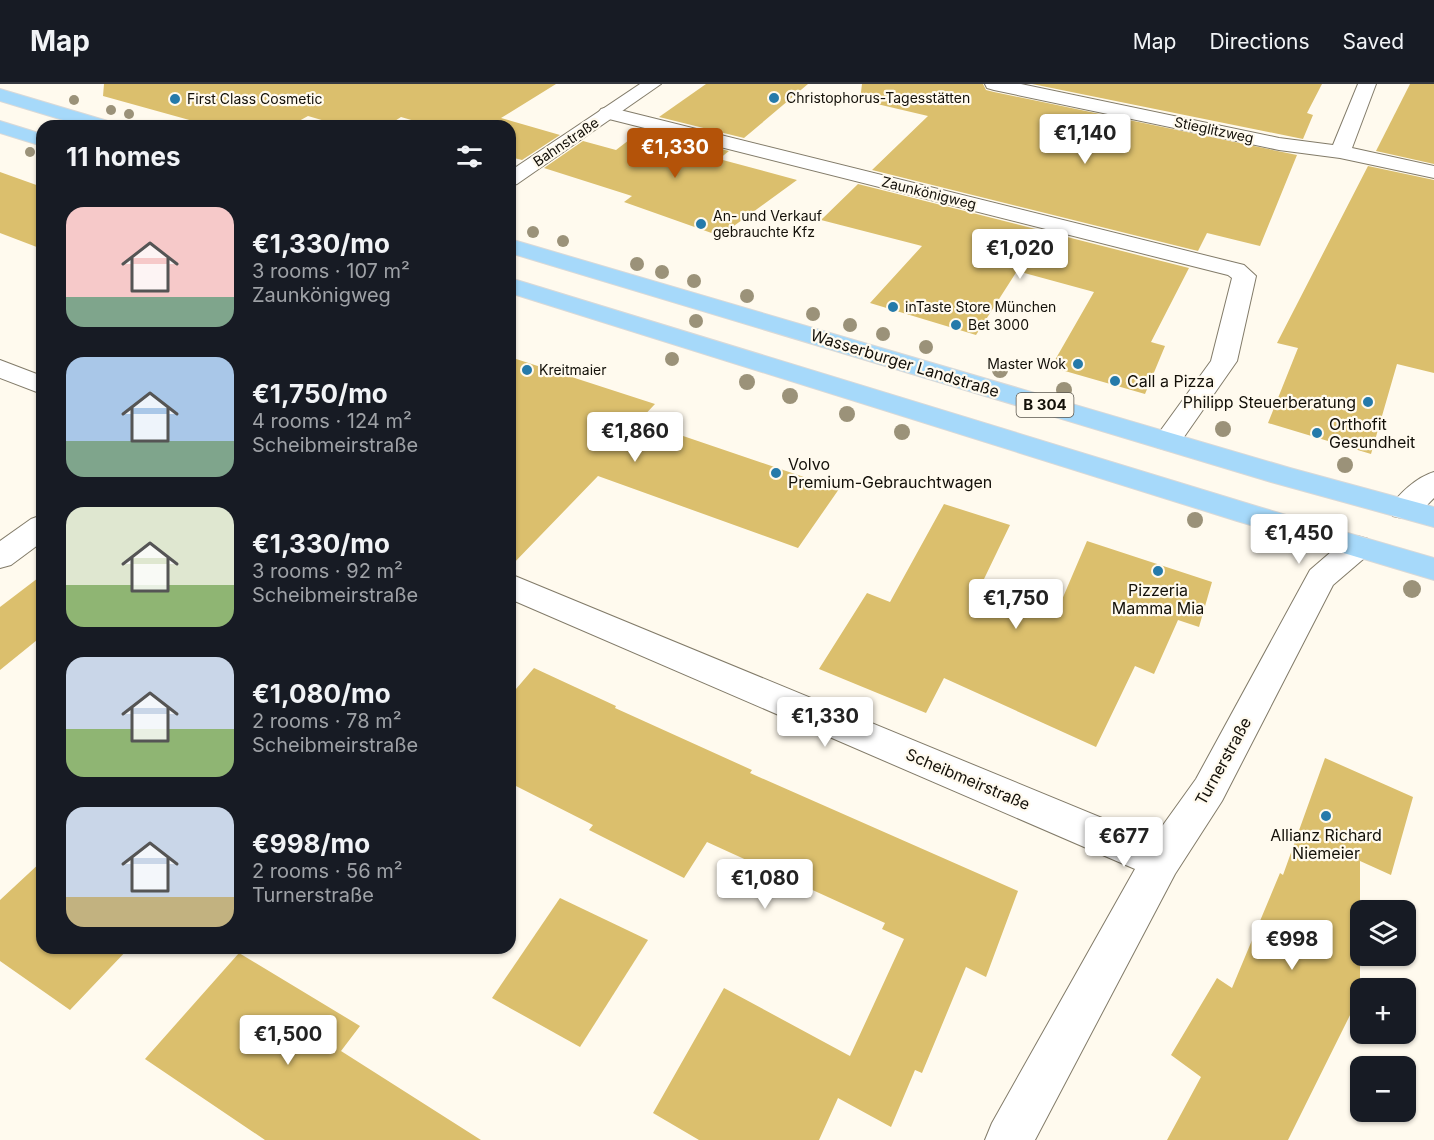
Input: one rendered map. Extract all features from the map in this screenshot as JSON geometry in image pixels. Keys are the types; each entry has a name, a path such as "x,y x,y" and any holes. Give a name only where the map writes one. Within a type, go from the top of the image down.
{"main road":[{"path":"0,95 84,120"},
{"path":"0,127 36,138"},
{"name":"Wasserburger Landstraße","path":"516,248 1167,441 1434,517"},
{"name":"B 304","path":"516,287 1356,547 1434,569"},
{"path":"1356,547 1404,509"}],"street":[{"name":"Bahnstraße","path":"516,176 652,84"},
{"path":"1340,152 1367,84"},
{"name":"Stieglitzweg","path":"1002,85 1279,144 1340,152 1434,172"},
{"name":"Zaunkönigweg","path":"608,114 1236,270 1244,276 1224,361 1167,441"},
{"path":"0,368 36,383"},
{"path":"1404,509 1434,482"},
{"path":"0,557 36,530"},
{"name":"Turnerstraße","path":"1009,1140 1161,861 1209,790 1321,578 1356,547"},
{"name":"Scheibmeirstraße","path":"516,589 1161,861"}],"building":[{"path":"104,84 556,84 501,118 508,120 411,120 401,117 396,120 322,120 308,116 301,120 189,120 103,96"},
{"path":"706,84 808,84 744,138 659,117"},
{"path":"862,84 983,84 986,90 994,92 1297,155 1260,246 1207,233 1198,251 872,170 928,116 860,100"},
{"path":"1032,84 1322,84 1307,113 1313,115 1303,139"},
{"path":"1410,84 1434,84 1434,164 1376,151"},
{"path":"516,122 560,135 522,160 516,158"},
{"path":"642,130 729,151 719,159 797,180 720,236 624,202 632,196 544,168 583,141 616,150"},
{"path":"1368,166 1434,180 1434,373 1397,364 1371,454 1268,423 1298,348 1277,343"},
{"path":"0,172 36,185 36,247 0,233"},
{"path":"858,184 1189,268 1151,342 1165,346 1145,394 1051,367 1094,292 1017,271 976,335 870,303 922,246 821,220"},
{"path":"516,359 655,404 639,421 839,489 798,548 598,476 516,561"},
{"path":"944,504 1010,525 984,579 1058,609 1087,541 1212,582 1199,627 1178,620 1154,674 1135,666 1096,747 944,678 926,713 819,669 867,593 890,602"},
{"path":"36,580 36,641 0,670 0,607"},
{"path":"534,668 616,706 615,708 752,770 750,773 1018,891 986,977 966,967 922,1073 915,1070 891,1127 838,1098 819,1140 699,1140 653,1113 724,988 850,1056 904,939 882,929 885,923 707,842 684,878 589,830 593,825 516,786 516,689"},
{"path":"1325,758 1413,797 1391,875 1360,861 1360,900 1350,900 1350,966 1360,966 1360,978 1350,978 1350,1015 1288,1140 1167,1140 1201,1077 1171,1055 1217,978 1232,988 1280,873 1283,875"},
{"path":"36,867 36,954 123,954 70,1010 0,961 0,900"},
{"path":"560,898 648,940 580,1047 492,998"},
{"path":"238,954 241,954 360,1026 341,1051 481,1140 265,1140 145,1059"}],"place":[{"name":"Christophorus-Tagesstätten","path":"774,98"},
{"name":"First Class Cosmetic","path":"175,99"},
{"name":"An- und Verkauf gebrauchte Kfz","path":"701,224"},
{"name":"inTaste Store München","path":"893,307"},
{"name":"Bet 3000","path":"956,325"},
{"name":"Master Wok","path":"1078,364"},
{"name":"Kreitmaier","path":"527,370"},
{"name":"Call a Pizza","path":"1115,381"},
{"name":"Philipp Steuerberatung","path":"1368,402"},
{"name":"Orthofit Gesundheit","path":"1317,433"},
{"name":"Volvo Premium-Gebrauchtwagen","path":"776,473"},
{"name":"Pizzeria Mamma Mia","path":"1158,571"},
{"name":"Allianz Richard Niemeier","path":"1326,816"}]}
